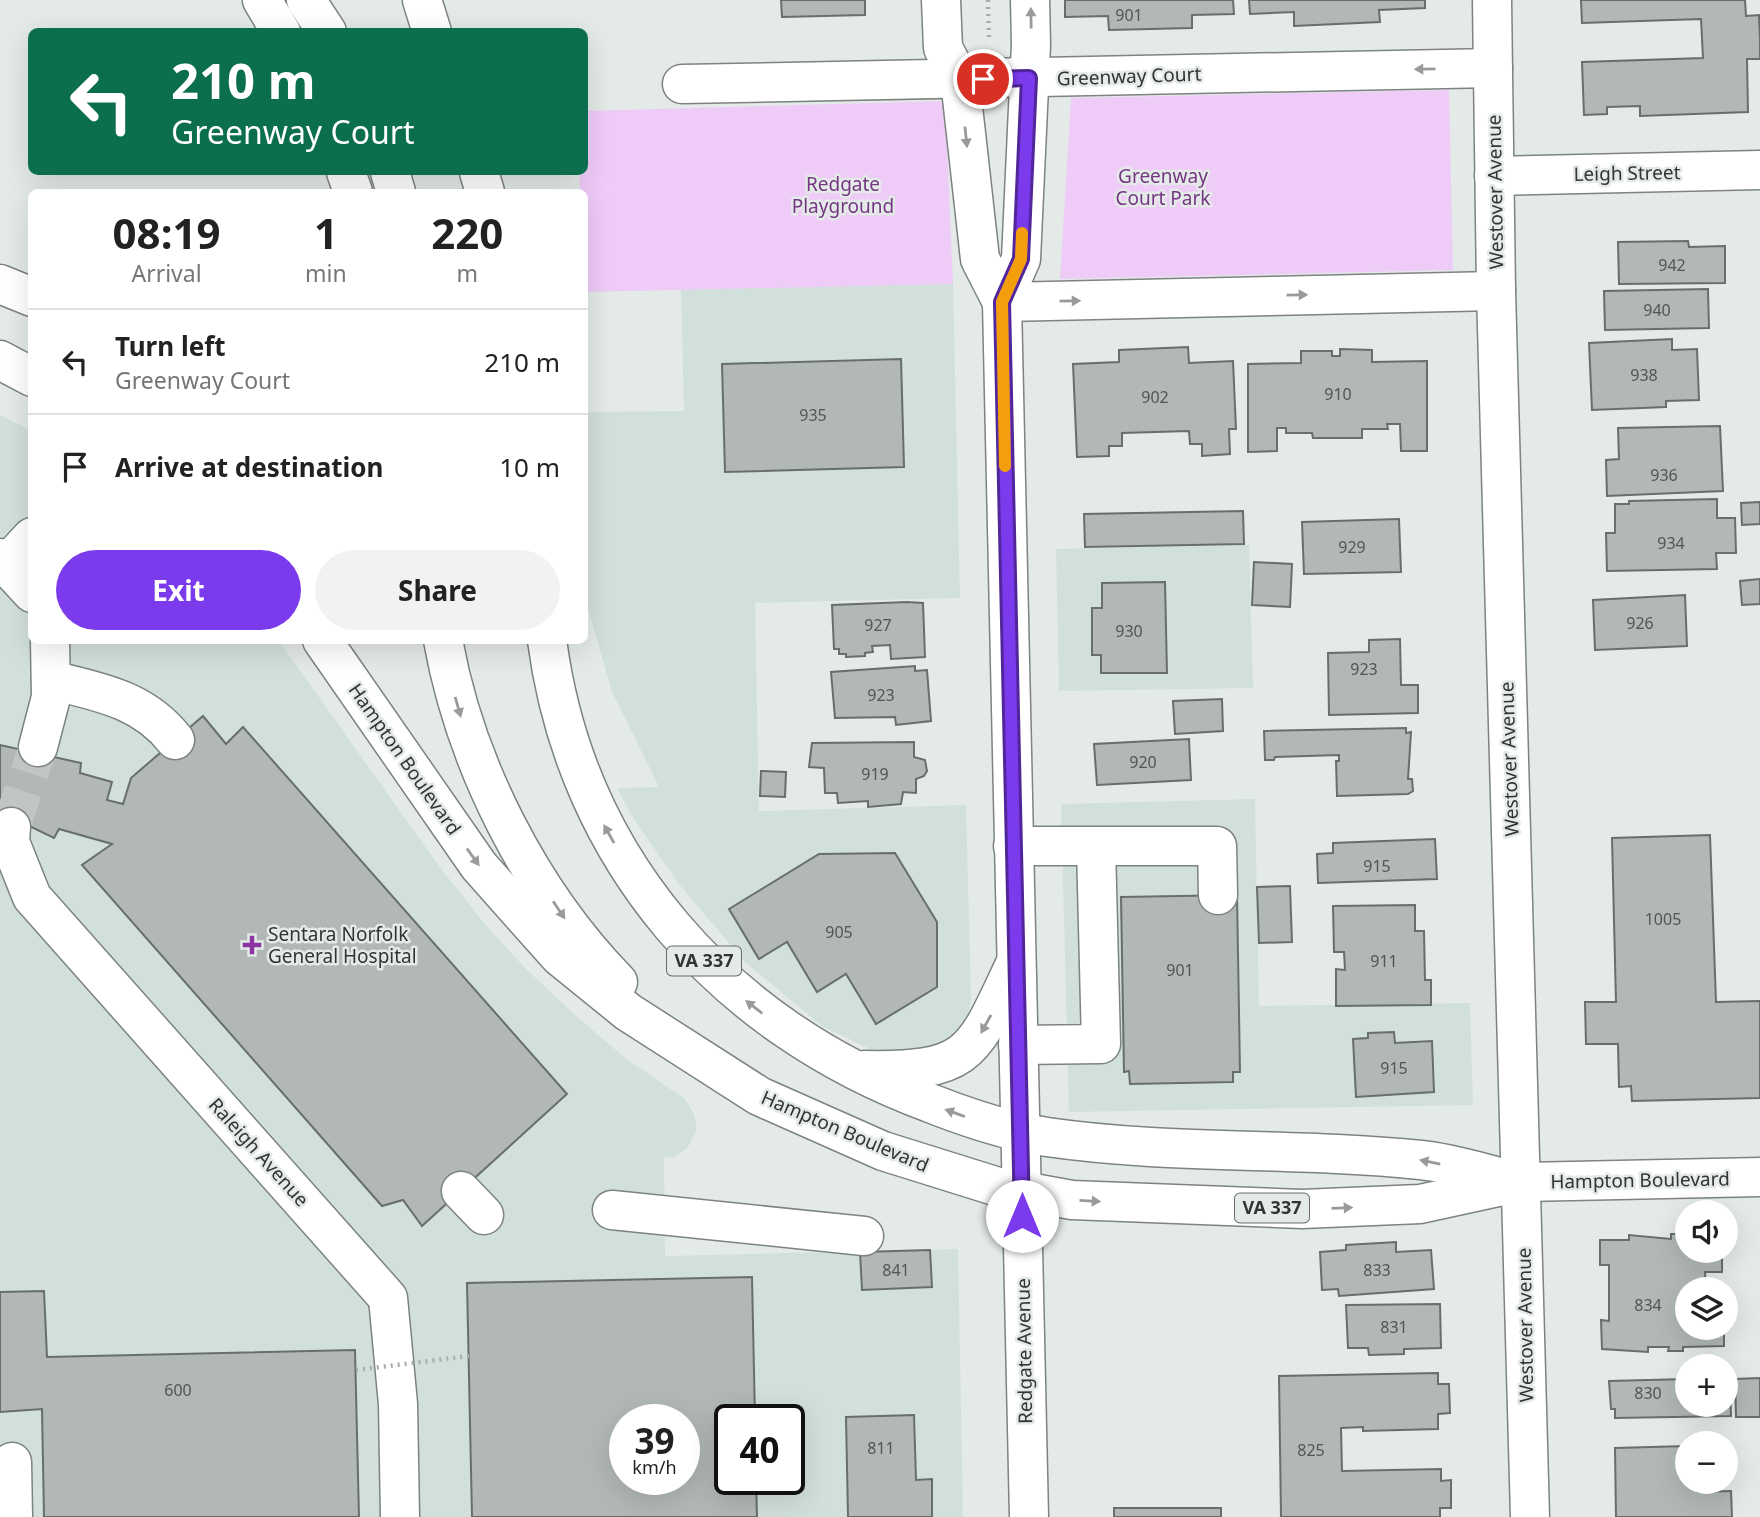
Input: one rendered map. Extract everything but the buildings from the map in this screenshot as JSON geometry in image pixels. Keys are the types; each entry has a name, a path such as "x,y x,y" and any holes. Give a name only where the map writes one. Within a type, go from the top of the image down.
{"main road":[{"path":"262,0 279,28"},
{"path":"306,0 324,28"},
{"path":"404,0 420,28"},
{"path":"422,0 431,28"},
{"name":"Redgate Avenue","path":"941,0 943,48 960,80 980,259 1002,302"},
{"name":"Redgate Avenue","path":"1028,1517 1002,302 1021,259 1030,0"},
{"name":"Westover Avenue","path":"1492,0 1496,290 1530,1517"},
{"name":"Greenway Court","path":"682,84 1493,68"},
{"name":"Leigh Street","path":"1494,176 1760,170"},
{"path":"0,284 28,295"},
{"path":"1002,302 1496,290"},
{"path":"0,360 28,375"},
{"path":"13,553 28,585"},
{"path":"38,747 51,697 50,644"},
{"name":"Hampton Boulevard","path":"325,644 479,866 533,930 609,998 759,1096 843,1135 925,1167 1023,1192 1072,1200 1302,1209 1420,1205 1521,1182 1760,1177"},
{"path":"444,644 467,737 498,806 533,867 565,918 605,968 683,1048"},
{"name":"Hampton Boulevard","path":"547,644 563,723 574,757 600,817 639,883 688,945 735,991 788,1033 852,1070 903,1094 1020,1133 1163,1147 1424,1160 1521,1182"},
{"path":"51,680 128,701 163,725 175,740"},
{"name":"Raleigh Avenue","path":"11,827 10,842 32,897 388,1298 398,1404 400,1517"},
{"path":"1013,846 1217,846 1218,895"},
{"path":"1018,1045 1112,1044 1096,847"},
{"path":"852,1070 914,1071 956,1059 985,1027 1016,962"},
{"path":"612,1210 864,1236"},
{"path":"12,1462 13,1517"}],"path":[{"path":"988,0 989,44"},
{"path":"356,1370 469,1356"}],"shaded area":[{"path":"953,284 960,598 755,603 759,811 966,805 971,999 968,1016 951,1042 886,1057 822,1026 746,963 678,883 634,819 617,788 659,787 612,692 588,608 588,412 684,411 681,288"},
{"name":"Sentara Norfolk General Hospital","path":"0,415 28,429 28,644 281,644 439,866 484,923 525,968 576,1016 624,1057 685,1099 694,1114 697,1129 688,1147 674,1158 664,1157 665,1256 958,1249 963,1517 0,1517"},
{"path":"1249,545 1253,688 1059,691 1056,549"},
{"path":"1255,799 1259,1006 1470,1003 1473,1105 1069,1112 1061,804"}],"green space":[{"name":"Greenway Court Park","path":"1449,90 1453,270 1060,279 1071,98"},
{"name":"Redgate Playground","path":"945,101 953,284 588,292 588,189 580,189 579,175 588,175 588,111"}],"tunnel":[{"path":"11,827 38,747"}],"slow traffic":[{"path":"1005,466 1002,302 1021,259 1022,233"}],"place":[{"name":"Sentara Norfolk General Hospital","path":"252,945"}],"route":[{"path":"983,79 1029,78 1021,259 1002,302 1022,1216"}]}
